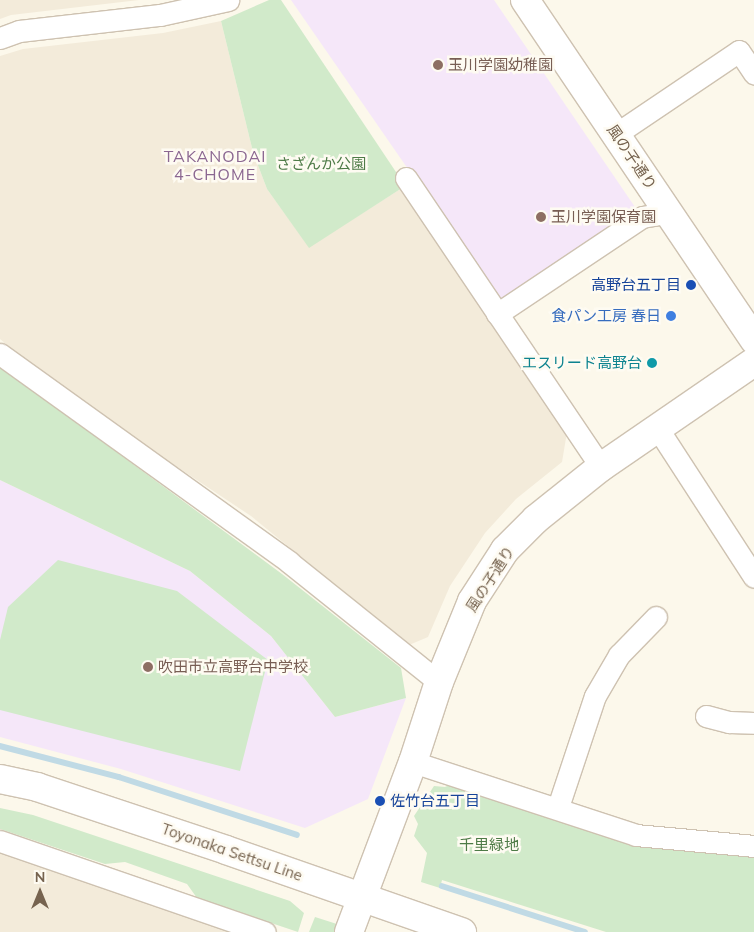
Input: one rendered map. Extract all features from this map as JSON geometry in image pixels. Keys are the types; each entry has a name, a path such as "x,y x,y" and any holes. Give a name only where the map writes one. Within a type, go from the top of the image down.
{"street":[{"path":"0,38 20,31 160,15 228,0"},
{"name":"風の子通り","path":"525,0 754,340"},
{"path":"616,134 739,51 754,73"},
{"path":"406,178 601,467"},
{"path":"497,314 642,217 669,212"},
{"path":"0,354 289,562 438,682"},
{"name":"風の子通り","path":"349,932 413,762 438,682 472,601 505,550 536,519 601,467 754,362"},
{"path":"658,429 754,577"},
{"path":"558,807 595,696 619,655 656,617"},
{"path":"706,716 729,722 754,723"},
{"path":"413,762 558,807 636,835 754,846"},
{"name":"Toyonaka Settsu Line","path":"0,779 37,787 462,932"},
{"path":"0,841 265,932"}],"shaded area":[{"path":"0,0 139,0 11,15 0,19"},
{"name":"玉川学園幼稚園","path":"291,0 494,0 637,210 500,302"},
{"path":"221,21 253,152 267,189 309,247 402,188 567,432 562,462 516,499 485,533 450,586 428,637 409,645 251,516 66,393 0,339 0,56 23,49 163,33"},
{"name":"吹田市立高野台中学校","path":"0,480 190,571 271,636 335,717 406,698 368,799 305,828 121,769 0,737"},
{"path":"0,849 240,932 0,932"}],"green space":[{"name":"さざんか公園","path":"269,0 281,0 400,178 402,188 309,248 267,189 253,152 221,21"},
{"path":"0,366 282,574 401,668 406,698 335,717 271,636 190,571 0,480"},
{"path":"58,560 177,591 268,660 240,771 0,710 0,640 8,607"},
{"name":"千里緑地","path":"454,783 754,854 754,932 606,932 442,880 440,888 421,882 427,853 414,836 418,824 414,816 434,786 445,787"},
{"path":"0,808 33,815 290,901 304,913 298,932 197,898 187,884 125,862 105,864 0,829"},
{"path":"315,917 340,925 337,932 309,932"}],"waterway":[{"path":"0,746 119,777 297,835"},
{"path":"442,886 585,932"}],"place":[{"name":"玉川学園幼稚園","path":"438,65"},
{"name":"玉川学園保育園","path":"541,217"},
{"name":"高野台五丁目","path":"691,285"},
{"name":"食パン工房 春日","path":"671,316"},
{"name":"エスリード高野台","path":"652,363"},
{"name":"吹田市立高野台中学校","path":"148,667"},
{"name":"佐竹台五丁目","path":"380,801"}],"district":[{"name":"TAKANODAI 4-CHOME","path":"215,165"}]}
